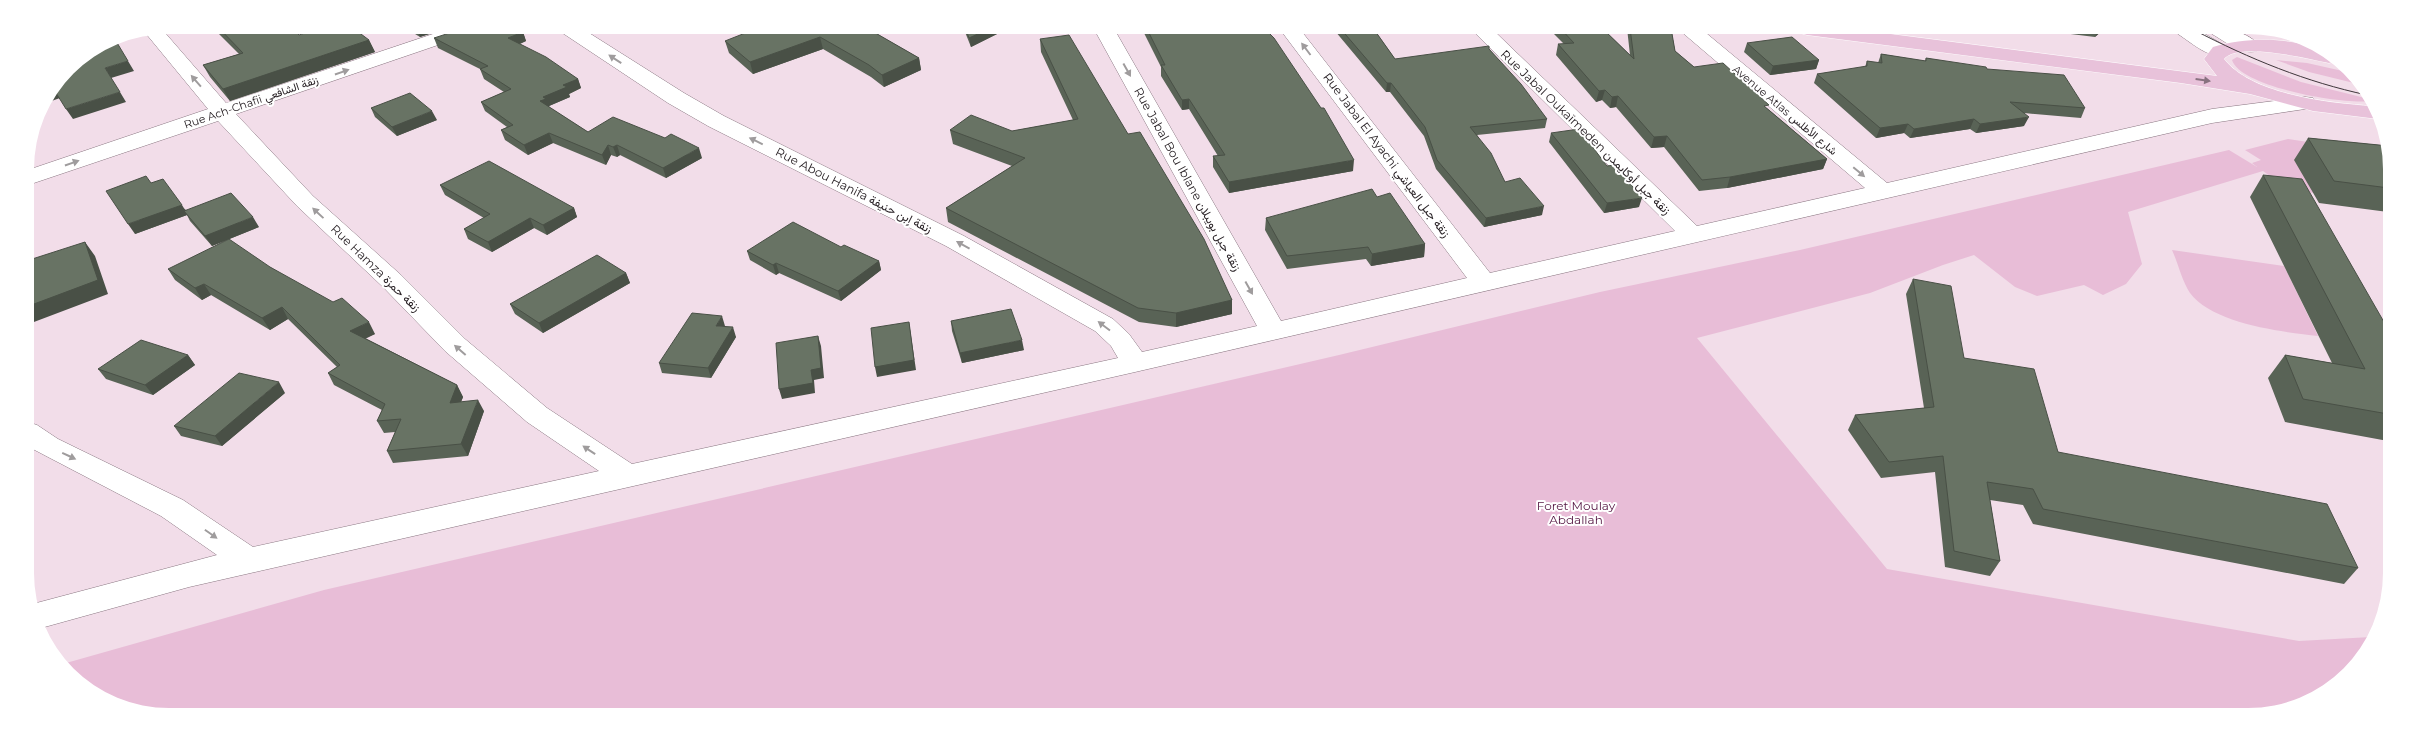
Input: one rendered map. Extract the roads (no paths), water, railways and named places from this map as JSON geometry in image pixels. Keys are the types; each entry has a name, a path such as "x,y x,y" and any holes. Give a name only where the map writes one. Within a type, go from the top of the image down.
{"main road":[{"path":"1847,34 2172,75 2259,90 2305,103 2370,112"},
{"path":"1935,34 2150,60 2218,58 2233,47 2289,50 2321,56"},
{"path":"2218,58 2226,74 2259,90"}],"street":[{"name":"Rue Hamza زنقة حمزة","path":"156,34 222,112 305,201 392,281 454,345 537,415 629,477"},
{"name":"Rue Ach-Chafii زنقة الشافعي","path":"34,176 453,34"},
{"name":"Rue Abou Hanifa زنقة اٍبن حنيفة","path":"576,34 708,117 955,240 1104,325 1120,340 1135,363"},
{"name":"Rue Jabal Bou Iblane زنقة جبل بويبلان","path":"1107,34 1273,331"},
{"name":"Rue Jabal El Ayachi زنقة جبل العياشي","path":"1294,34 1484,283"},
{"name":"Rue Jabal Oukaïmeden زنقة جبل أوكايمدن","path":"1486,34 1692,236"},
{"name":"Avenue Atlas شارع الأطلس","path":"1694,34 1883,192"},
{"path":"2190,34 2218,58"},
{"path":"2226,34 2250,47"},
{"path":"2212,116 2259,90"},
{"path":"40,615 248,560 629,477 1135,363 2212,116 2305,103"},
{"path":"34,437 48,446 172,508 248,560"}],"tram line":[{"path":"2202,34 2236,51 2300,76 2361,94"}],"park label":[{"name":"Foret Moulay Abdallah","path":"1576,512"}]}
